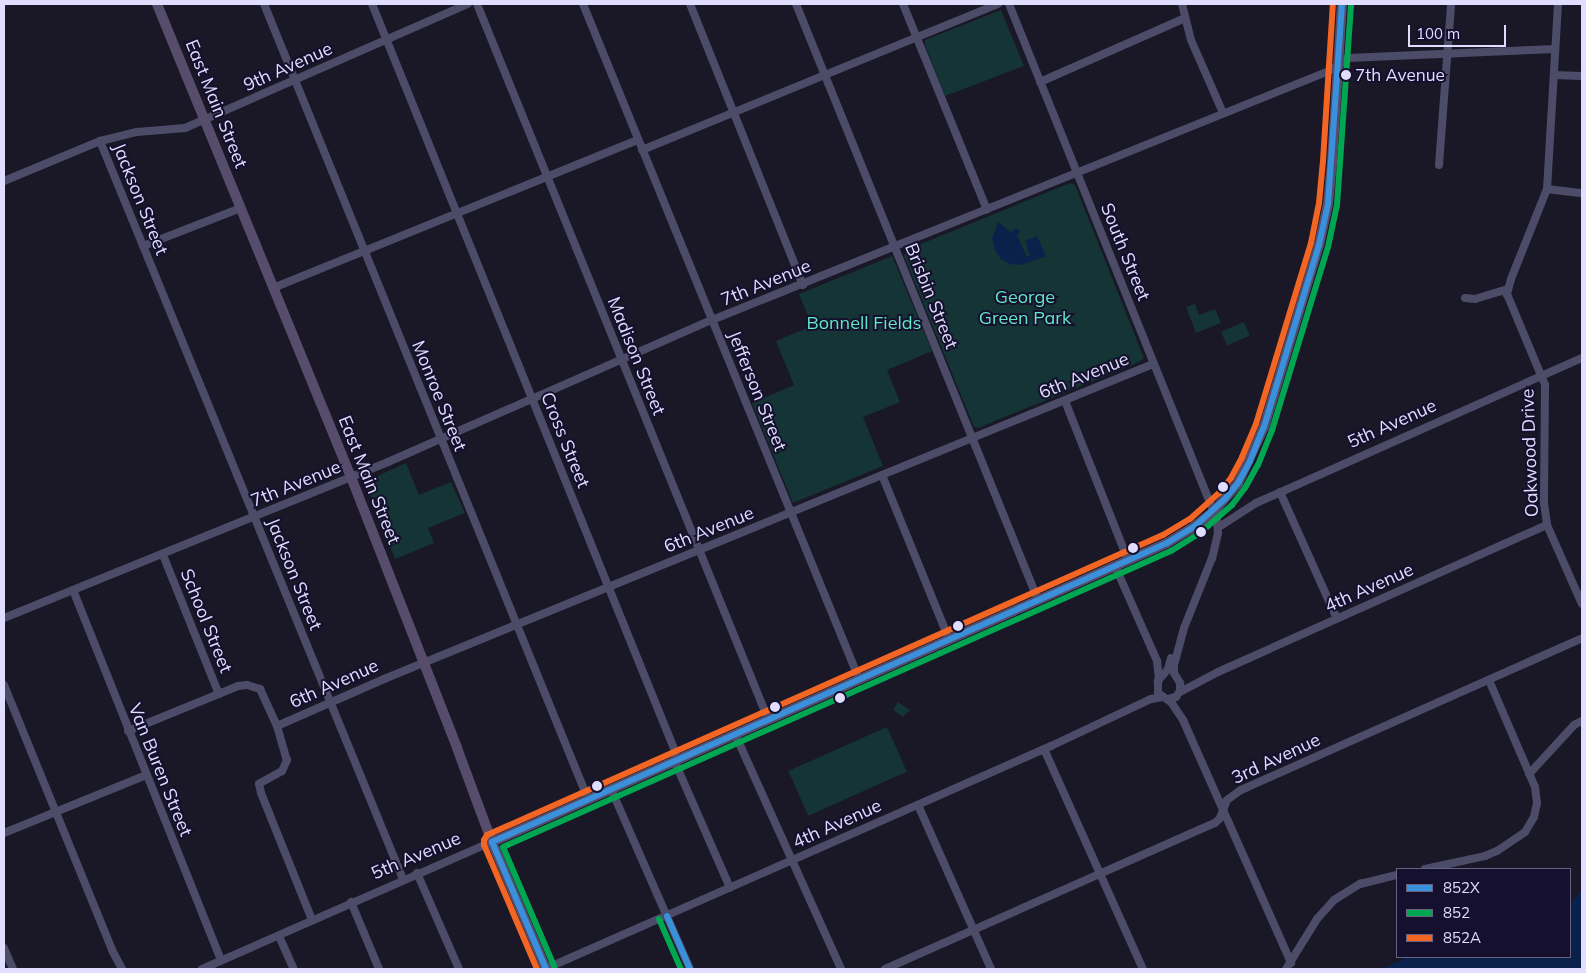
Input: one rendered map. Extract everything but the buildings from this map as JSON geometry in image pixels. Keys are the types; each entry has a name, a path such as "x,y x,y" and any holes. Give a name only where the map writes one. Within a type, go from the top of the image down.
{"main road":[{"name":"East Main Street","path":"157,4 351,477 492,842 546,969"},
{"name":"5th Avenue","path":"492,842 1182,536 1214,511 1238,483 1264,426 1319,245 1328,196 1342,4"}],"street":[{"name":"Monroe Street","path":"264,4 588,799"},
{"name":"Cross Street","path":"372,4 675,751 677,767 730,888"},
{"name":"9th Avenue","path":"4,181 100,141 137,132 185,128 468,4"},
{"name":"Madison Street","path":"477,4 768,719"},
{"name":"Jefferson Street","path":"584,4 858,679"},
{"path":"690,4 803,285"},
{"name":"Brisbin Street","path":"796,4 1038,600"},
{"path":"903,4 987,210"},
{"path":"642,150 998,4"},
{"name":"South Street","path":"1009,4 1219,527"},
{"path":"1182,4 1191,40 1223,113"},
{"path":"1440,165 1451,4"},
{"path":"1465,298 1475,299 1507,289 1547,189 1558,4"},
{"path":"1040,82 1184,18"},
{"name":"7th Avenue","path":"4,618 351,477 712,320 895,248 1329,71 1338,64 1353,57 1555,49"},
{"path":"1554,75 1582,76"},
{"path":"273,288 638,140"},
{"name":"Jackson Street","path":"100,141 403,879"},
{"path":"1547,189 1582,193"},
{"path":"143,246 241,208"},
{"name":"Oakwood Drive","path":"1507,289 1509,301 1542,376 1546,396 1544,503 1547,525 1582,604"},
{"name":"5th Avenue","path":"1219,527 1248,508 1280,492 1582,358"},
{"name":"6th Avenue","path":"277,726 424,662 1153,364"},
{"path":"1065,400 1128,560"},
{"path":"882,475 949,639"},
{"path":"1280,492 1336,619"},
{"name":"4th Avenue","path":"1179,693 1203,679 1547,525"},
{"path":"1183,720 1178,680 1173,666 1177,649 1212,558 1219,527"},
{"name":"School Street","path":"163,555 219,694 238,686 254,686 263,694 277,726 287,760 282,771 259,784 312,920"},
{"path":"1115,566 1156,661 1160,680 1158,693 1175,706 1183,720 1288,966"},
{"name":"Van Buren Street","path":"73,590 221,960"},
{"name":"3rd Avenue","path":"885,969 1216,823 1227,800 1241,790 1582,638"},
{"name":"4th Avenue","path":"1141,704 1160,680 1173,653 1177,649"},
{"path":"1160,680 1172,675 1178,680"},
{"name":"4th Avenue","path":"1178,680 1203,679"},
{"path":"1430,868 1485,856 1512,842 1525,832 1534,817 1537,803 1535,788 1489,680"},
{"path":"4,685 112,950 122,969"},
{"path":"1165,698 1172,699 1179,693"},
{"path":"128,731 219,694"},
{"name":"4th Avenue","path":"546,969 1044,749 1141,704 1158,697 1165,698"},
{"path":"1529,774 1574,725 1582,721"},
{"path":"735,734 841,969"},
{"path":"1044,749 1143,969"},
{"path":"4,833 146,775"},
{"path":"611,789 690,969"},
{"path":"918,805 991,969"},
{"name":"5th Avenue","path":"202,969 403,879 492,842"},
{"path":"417,873 459,969"},
{"path":"1288,966 1317,919 1334,900 1360,884 1396,875"},
{"path":"351,902 379,969"},
{"path":"279,936 294,969"},
{"path":"4,948 12,969"}],"green space":[{"path":"1001,10 1024,66 945,96 925,45 925,40"},
{"name":"George Green Park","path":"1070,183 1075,185 1144,358 1139,362 978,428 974,427 904,256 906,250"},
{"name":"Bonnell Fields","path":"892,256 932,351 887,370 900,402 863,417 883,466 793,503 752,403 794,385 776,341 812,326 799,294"},
{"path":"1195,304 1199,315 1215,309 1221,323 1196,333 1186,307"},
{"path":"1244,322 1250,336 1227,346 1221,332"},
{"path":"406,463 419,495 451,482 465,513 428,528 434,543 395,559 367,488 371,479"},
{"path":"898,702 910,710 903,717 893,710"},
{"path":"887,727 907,772 808,816 788,771"}],"water":[{"path":"998,222 1011,232 1016,228 1020,231 1017,236 1027,257 1030,255 1025,241 1037,236 1046,256 1021,265 1010,264 1001,259 995,250 992,239"},
{"path":"1582,889 1582,969 1381,969 1406,958 1571,958 1571,903"}],"transit line":[{"name":"852A","path":"537,969 484,845 487,835 1163,535 1190,519 1219,493 1231,478 1256,424 1311,243 1319,203 1323,161 1333,4"},
{"name":"852X","path":"546,969 492,842 1167,543 1195,526 1225,499 1238,483 1250,461 1264,427 1319,245 1328,204 1342,4"},
{"name":"852","path":"554,966 503,847 1171,551 1200,533 1232,505 1245,488 1258,465 1272,430 1328,247 1337,205 1351,5"},
{"name":"852X","path":"667,916 690,969"},
{"name":"852","path":"659,919 681,969"}],"place":[{"name":"7th Avenue","path":"1346,75"}]}
